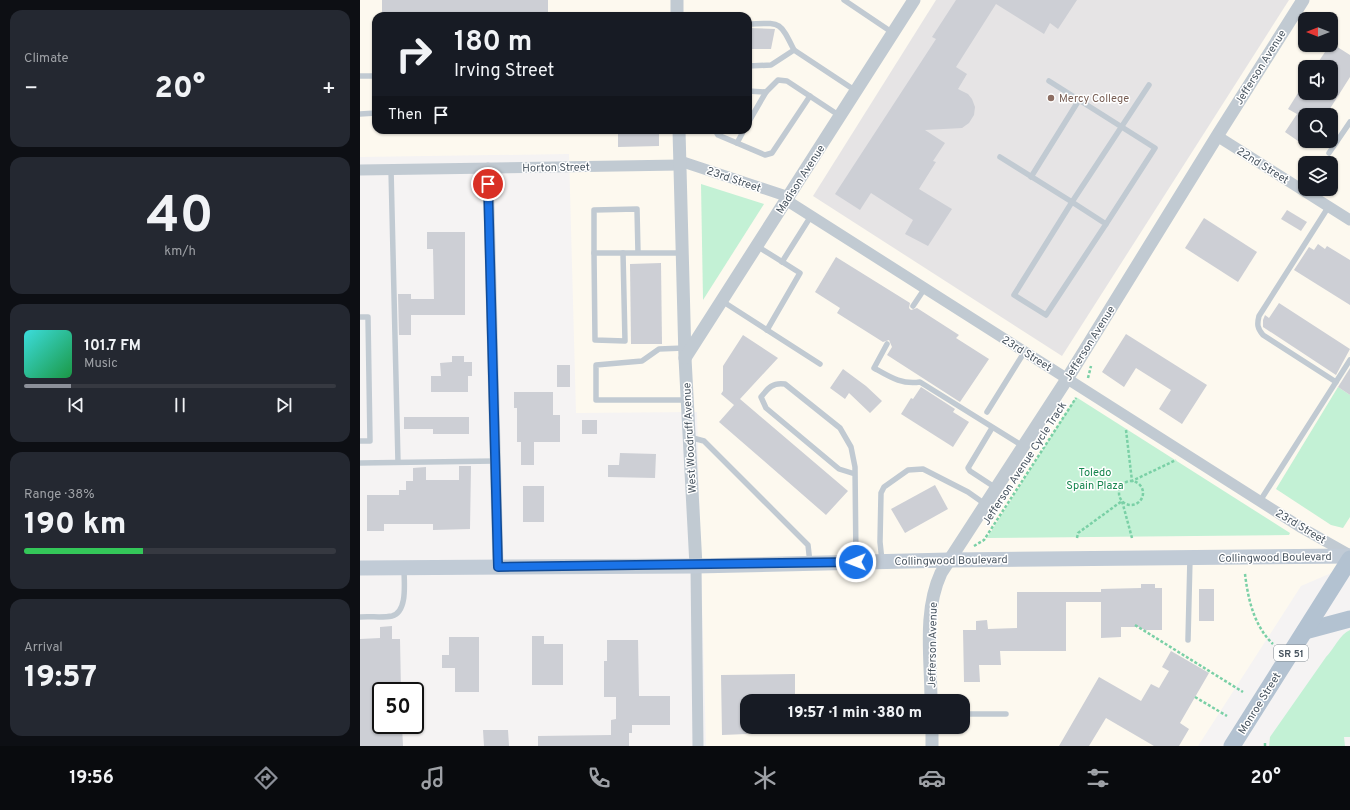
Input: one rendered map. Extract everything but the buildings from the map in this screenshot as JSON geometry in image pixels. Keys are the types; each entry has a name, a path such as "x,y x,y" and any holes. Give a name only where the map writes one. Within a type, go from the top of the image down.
{"main road":[{"name":"Collingwood Boulevard","path":"360,568 696,566 949,560 1350,556"},
{"name":"Monroe Street","path":"1232,746 1350,560"},
{"path":"1305,630 1350,619"}],"street":[{"path":"676,0 677,12"},
{"name":"Madison Avenue","path":"685,353 722,301 914,0"},
{"name":"Jefferson Avenue","path":"932,694 931,606 935,588 949,560 1068,379 1217,136 1303,0"},
{"name":"West Woodruff Avenue","path":"679,134 685,353 696,566 698,746"},
{"name":"22nd Street","path":"1217,136 1350,220"},
{"name":"23rd Street","path":"680,163 788,199 811,216 1260,501 1350,556"},
{"name":"Horton Street","path":"360,170 680,163"},
{"path":"488,168 498,567"},
{"path":"932,734 932,746"}],"lane":[{"path":"844,0 893,33"},
{"path":"752,24 778,24 782,28 794,50 856,91"},
{"path":"752,66 771,65 794,50"},
{"path":"360,76 372,76"},
{"path":"752,116 766,92 778,80 787,81 840,116"},
{"path":"1049,81 1121,127 1155,148 1046,315 1014,295 1072,202 1121,127 1148,85"},
{"path":"752,91 766,92"},
{"path":"717,134 765,155 772,153 810,96"},
{"path":"1031,177 1079,100"},
{"path":"360,114 372,113"},
{"path":"1329,153 1350,122"},
{"path":"737,143 742,134"},
{"path":"1000,157 1106,224"},
{"path":"391,169 398,462"},
{"path":"1329,206 1259,316 1257,322 1258,330 1263,334 1336,382"},
{"path":"623,253 624,341 595,340 594,210 637,209 638,253"},
{"path":"782,262 811,216"},
{"path":"757,246 800,273 767,330"},
{"path":"594,253 682,253"},
{"path":"913,306 925,288"},
{"path":"722,301 820,364"},
{"path":"360,317 368,317 370,441 360,441"},
{"path":"887,344 874,368 898,381 910,384 920,382 1023,446"},
{"path":"685,353 659,349 642,361 596,365 596,400 687,400"},
{"path":"987,412 1025,351"},
{"path":"1260,501 1350,360"},
{"path":"854,474 839,469 766,408 761,397 769,387 778,382 785,384 840,428 851,447 854,474 856,562"},
{"path":"992,428 968,468 970,471 996,488"},
{"path":"689,437 704,441 808,545 810,563"},
{"path":"360,463 495,461"},
{"path":"882,562 880,542 881,493 884,487 908,470 923,469 968,492 986,504"},
{"path":"1188,640 1190,558"},
{"path":"360,617 392,616 398,613 402,608 404,568"},
{"path":"970,714 1006,714"}],"path":[{"name":"Jefferson Avenue Cycle Track","path":"984,540 1078,395"},
{"path":"1122,501 1133,505 1142,498 1141,487 1132,481 1125,424"},
{"path":"1132,538 1119,494 1121,486 1180,458"},
{"path":"1077,538 1078,533 1122,501"},
{"path":"1245,574 1251,606 1266,638 1273,644"},
{"path":"1135,625 1242,692"},
{"path":"1195,697 1227,716"}],"shaded area":[{"path":"360,0 1350,0 1350,565 1301,586 1198,746 706,746 697,412 576,413 569,154 360,157"},
{"name":"Mercy College","path":"936,0 1289,0 1062,356 813,196"}],"green space":[{"path":"701,184 764,204 703,300"},
{"path":"1338,387 1350,395 1350,517 1343,528 1331,525 1276,489"},
{"name":"Toledo Spain Plaza","path":"1076,397 1290,533 1289,535 987,538"},
{"path":"1350,630 1350,737 1344,737 1345,746 1269,746 1270,737 1340,638"}],"place":[{"name":"Mercy College","path":"1051,98"}],"route":[{"path":"488,184 498,567 696,566 856,562"}]}
